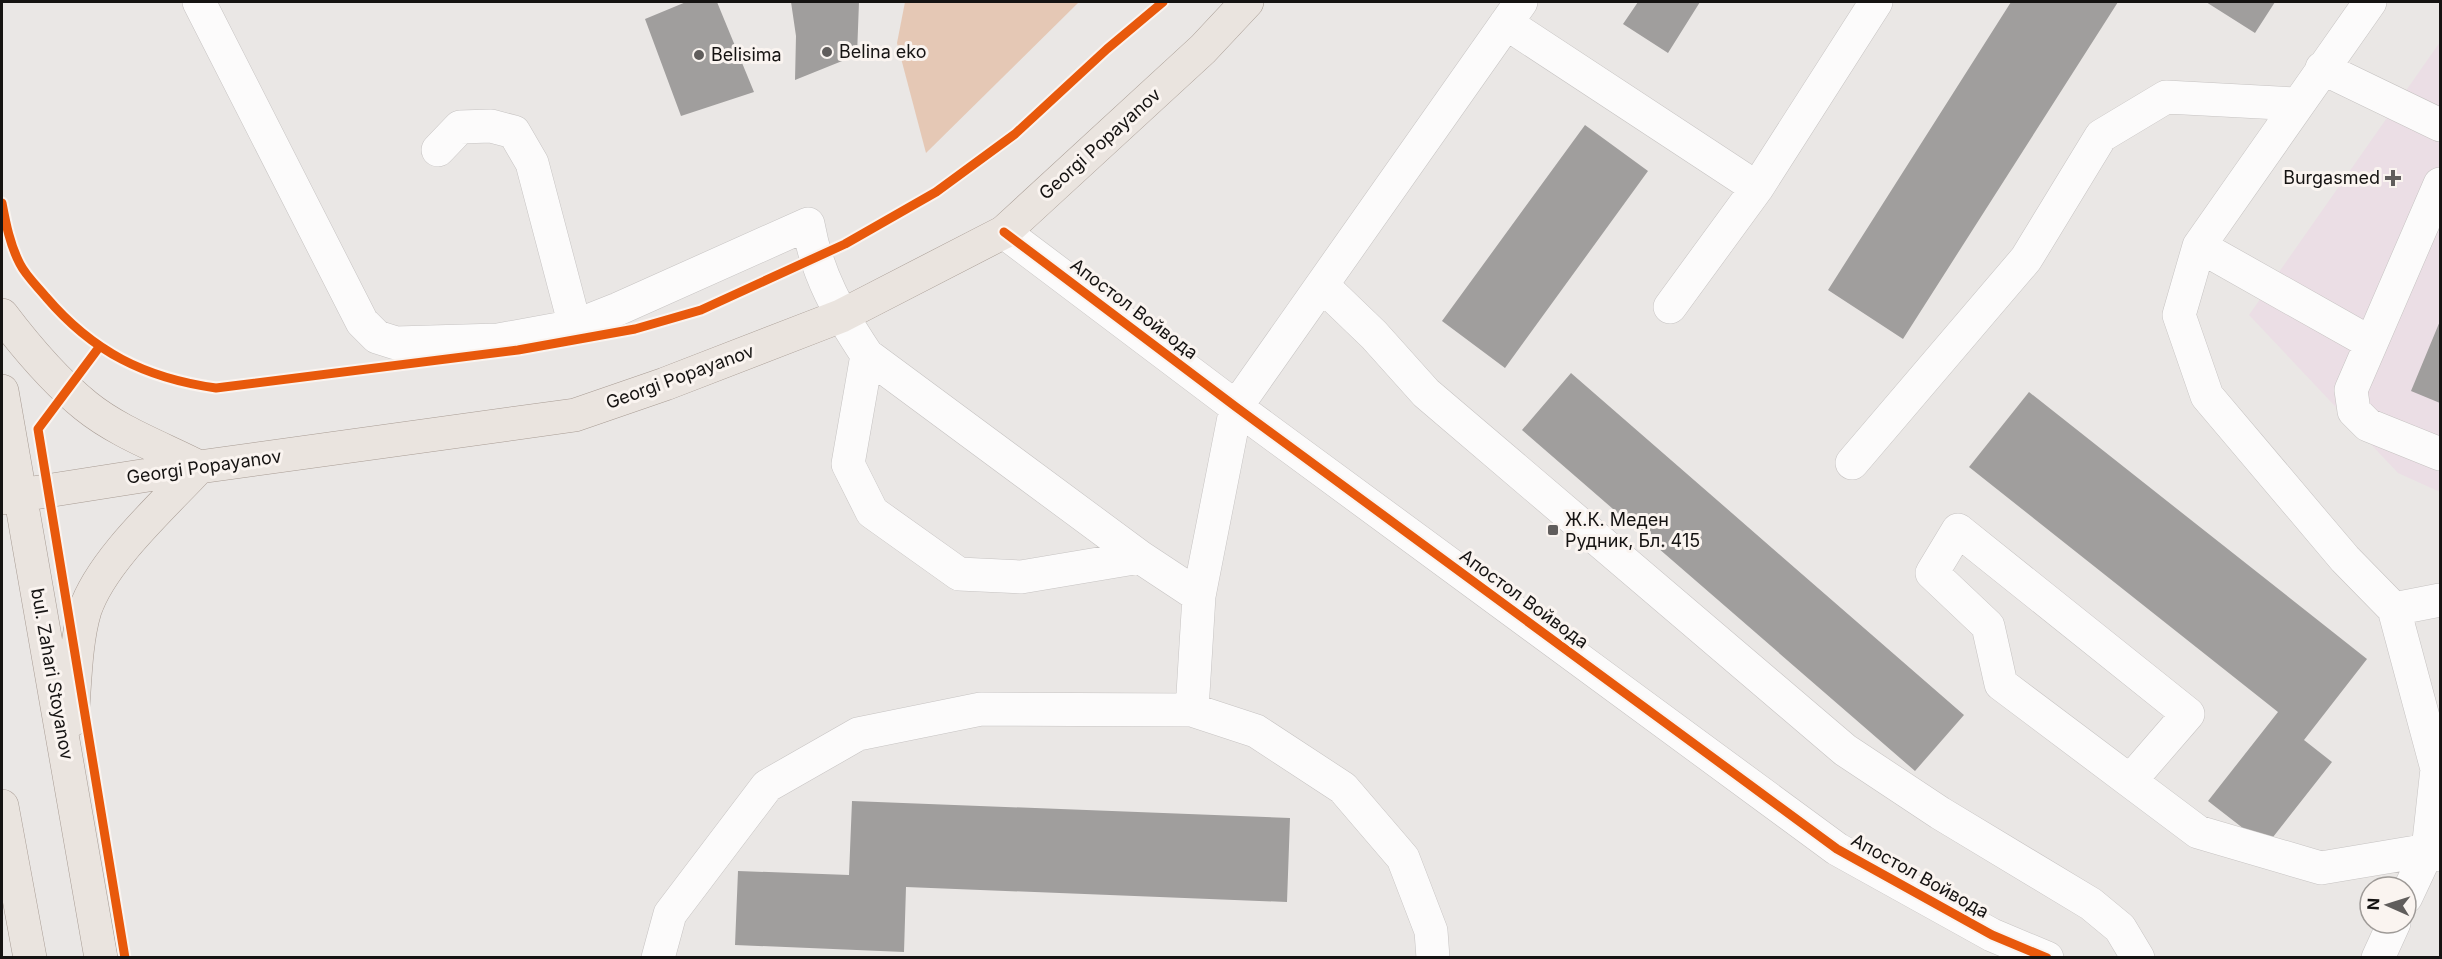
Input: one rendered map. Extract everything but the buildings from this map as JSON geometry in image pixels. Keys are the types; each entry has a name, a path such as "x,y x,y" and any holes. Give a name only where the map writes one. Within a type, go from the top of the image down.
{"main road":[{"name":"Georgi Popayanov","path":"11,497 199,467 575,416 841,316 1004,232 1203,49 1247,2"},
{"path":"2,315 31,354 87,407 137,436 199,467 114,560 85,610 77,662 68,766"},
{"name":"bul. Zahari Stoyanov","path":"2,391 11,497 68,766 101,957"},
{"path":"2,806 30,957"}],"street":[{"path":"199,2 362,322 377,336 396,344 498,340 575,326 808,224 814,258 841,316 867,355 1140,557 1199,596"},
{"path":"1670,307 1757,188 1876,2"},
{"path":"2370,2 2199,246 2180,315 2207,396 2345,560 2394,609 2437,769 2434,852 2418,878"},
{"path":"1192,710 1199,596 1236,407 1513,12 1757,188"},
{"path":"2322,68 2440,125"},
{"path":"1852,463 2026,259 2101,136 2166,97 2297,104"},
{"path":"438,150 460,127 491,126 514,132 532,163 575,326"},
{"path":"2440,184 2351,390 2354,411 2368,425 2440,454"},
{"name":"Апостол Войвода","path":"1004,232 1236,407 1837,849 1992,935 2047,957"},
{"path":"2199,246 2371,343"},
{"path":"1322,285 1374,335 1426,393 1845,750 1940,813 2091,904 2120,928 2138,957"},
{"path":"867,355 848,464 872,512 958,574 1021,577 1140,557"},
{"path":"2130,781 2188,714 1958,530 1932,573 1988,626 2001,684 2130,781 2198,832 2321,868 2434,852"},
{"path":"2394,609 2440,600"},
{"path":"658,957 670,914 767,786 858,734 981,709 1192,710 1256,731 1343,788 1402,858 1431,931 1434,957"},
{"path":"2378,957 2388,935"}],"shaded area":[{"path":"905,2 1079,2 926,153 897,43"},
{"name":"Burgasmed","path":"2440,42 2440,492 2398,473 2249,315"}],"cycle path":[{"path":"2,203 11,242 20,264 25,273 64,316 82,333 122,359 166,377 216,388 518,350 635,329 701,310 845,244 936,192 1015,134 1107,49 1163,2"},
{"path":"1004,232 1236,407 1837,849 1992,935 2047,958"},
{"path":"100,346 38,429 125,958"}],"place":[{"name":"Belina eko","path":"827,52"},
{"name":"Belisima","path":"699,55"},
{"name":"Burgasmed","path":"2393,178"},
{"name":"Ж.К. Меден Рудник, Бл. 415","path":"1553,530"}]}
